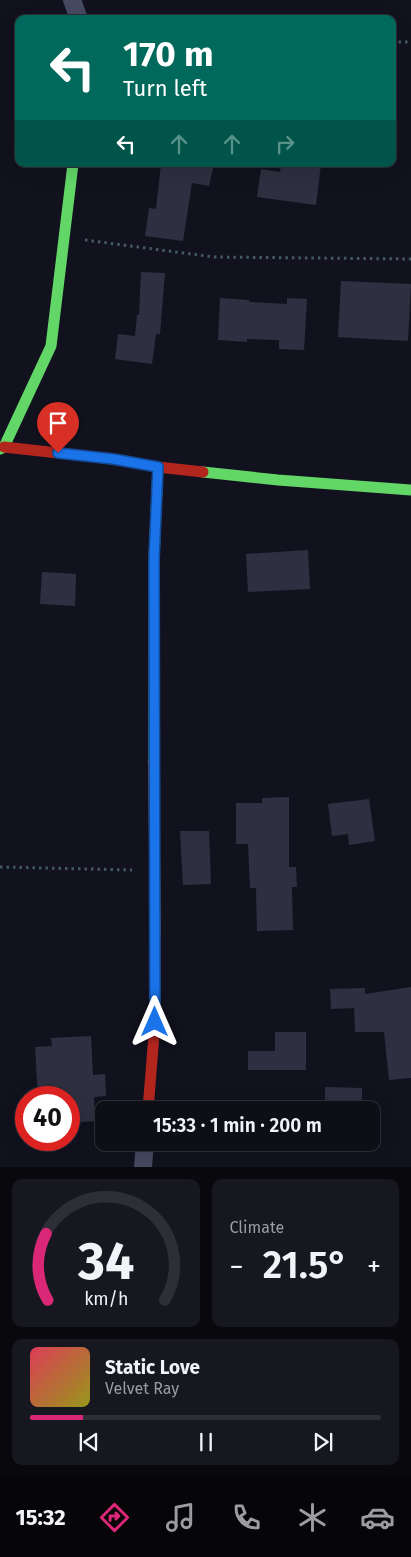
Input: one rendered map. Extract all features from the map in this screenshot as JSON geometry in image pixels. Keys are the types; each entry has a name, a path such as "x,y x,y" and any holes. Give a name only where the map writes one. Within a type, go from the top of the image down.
{"street":[{"path":"72,0 78,15"},
{"path":"73,167 51,346 2,448 113,459 158,467 278,480 411,490"},
{"path":"149,1101 155,1022 154,559 158,467"},
{"path":"143,1167 144,1151"}],"path":[{"path":"396,42 411,42"},
{"path":"65,238 214,257 411,259"},
{"path":"0,867 155,871"}],"building":[{"path":"161,167 213,167 209,186 192,183 183,241 145,236 149,208 156,209"},
{"path":"281,167 321,167 316,205 257,197 261,169 280,172"},
{"path":"141,272 165,273 160,334 156,334 152,364 115,359 118,334 135,336 137,315 139,315"},
{"path":"341,281 411,284 408,341 338,337"},
{"path":"220,298 287,304 287,298 307,299 304,350 279,349 279,340 247,339 247,342 218,340"},
{"path":"308,550 310,589 248,592 246,554"},
{"path":"42,572 76,574 75,606 40,604"},
{"path":"289,797 289,867 296,867 297,887 292,887 293,930 257,931 256,888 250,888 248,844 236,844 236,803 262,803 262,798"},
{"path":"369,799 375,841 349,845 348,834 332,836 328,804"},
{"path":"180,831 209,831 211,884 183,885"},
{"path":"411,987 411,1078 389,1080 384,1032 355,1032 354,1008 331,1009 330,989 365,988 365,994"},
{"path":"275,1032 306,1032 306,1070 248,1070 248,1051 275,1051"},
{"path":"91,1036 93,1075 105,1074 106,1096 94,1097 95,1121 80,1122 80,1086 37,1086 35,1047 52,1046 51,1038"},
{"path":"325,1087 362,1088 362,1101 325,1101"}],"traffic: fast":[{"path":"0,449 4,447 51,346 73,167"},
{"path":"154,762 154,559 158,467"},
{"path":"203,472 278,480 411,490"}],"traffic: slow":[{"path":"154,762 155,936"}],"traffic: jam":[{"path":"4,447 113,459 203,472"},
{"path":"149,1101 155,1022 155,936"}],"route":[{"path":"58,453 113,459 158,467 154,559 155,1022"}]}
